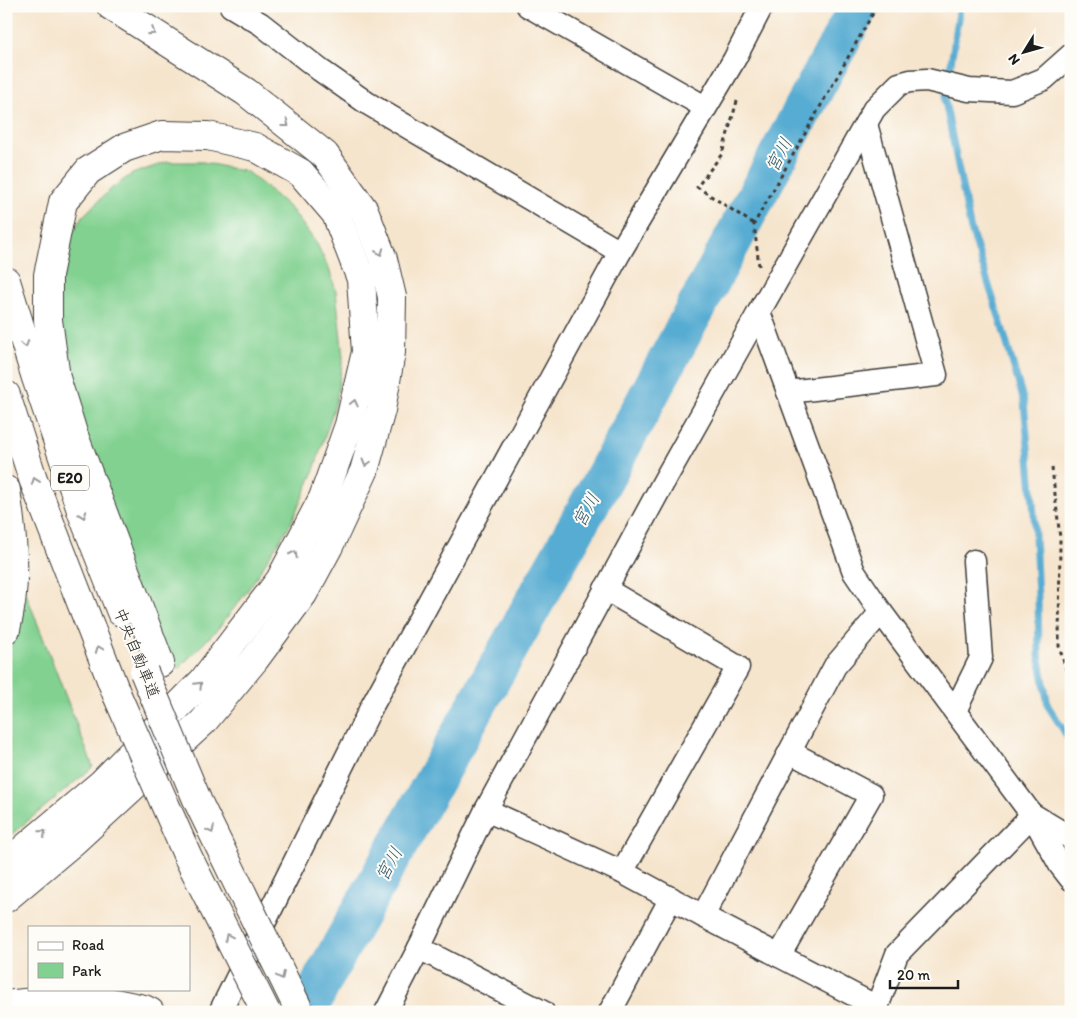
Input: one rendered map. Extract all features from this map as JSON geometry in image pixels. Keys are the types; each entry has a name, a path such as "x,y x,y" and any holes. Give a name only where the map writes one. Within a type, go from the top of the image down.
{"highway":[{"path":"6,898 74,841 203,722 255,659 303,594 329,546 364,471 381,410 391,352 392,297 383,258 364,210 325,155 246,92 111,6"},
{"path":"6,864 101,784 204,681 280,580 323,498 349,425 366,352 361,279 336,214 301,173 255,147 208,136 162,135 124,148 88,171 63,202 48,275 48,320 56,378 152,667"},
{"name":"中央自動車道","path":"6,280 36,378 82,514 152,667 198,802 300,1012"},
{"name":"中央自動車道","path":"6,395 33,479 117,695 188,857 266,1012"},
{"path":"6,490 15,574 6,629"},
{"path":"6,1005 52,1000 100,1000 147,1010"}],"street":[{"path":"231,6 266,15 320,70 367,103 620,252"},
{"path":"528,6 705,107"},
{"path":"220,1012 372,706 620,252 734,60 762,6"},
{"path":"386,1012 486,810 605,589 874,109 899,84 910,81 927,80 969,90 1012,92 1044,79 1071,55"},
{"path":"788,392 936,375 866,124"},
{"path":"759,312 854,572 881,612 1032,815 1060,865 1071,879"},
{"path":"955,711 981,658 974,561"},
{"path":"605,589 738,667 622,872"},
{"path":"703,916 835,666 881,612"},
{"path":"780,956 871,795 790,752"},
{"path":"486,810 622,872 881,1010 897,954 1032,815"},
{"path":"1032,815 1071,838"},
{"path":"610,1012 671,898"},
{"path":"419,948 544,1012"}],"path":[{"path":"756,273 759,265 754,224 877,6"},
{"path":"738,97 722,154 696,187 754,224"},
{"path":"1052,468 1060,538 1060,646 1071,686"}],"green space":[{"path":"167,162 203,162 247,172 292,210 317,244 329,269 336,291 343,358 336,402 312,476 291,523 246,593 216,631 177,670 158,650 88,464 51,306 66,243 83,216 112,188 132,174"},
{"path":"20,578 93,767 6,839 6,662 17,615"}],"waterway":[{"name":"宮川","path":"307,1012 325,975 604,478 859,6"},
{"path":"960,6 945,101 970,226 1024,402 1034,514 1039,655 1048,706 1071,742"}]}
